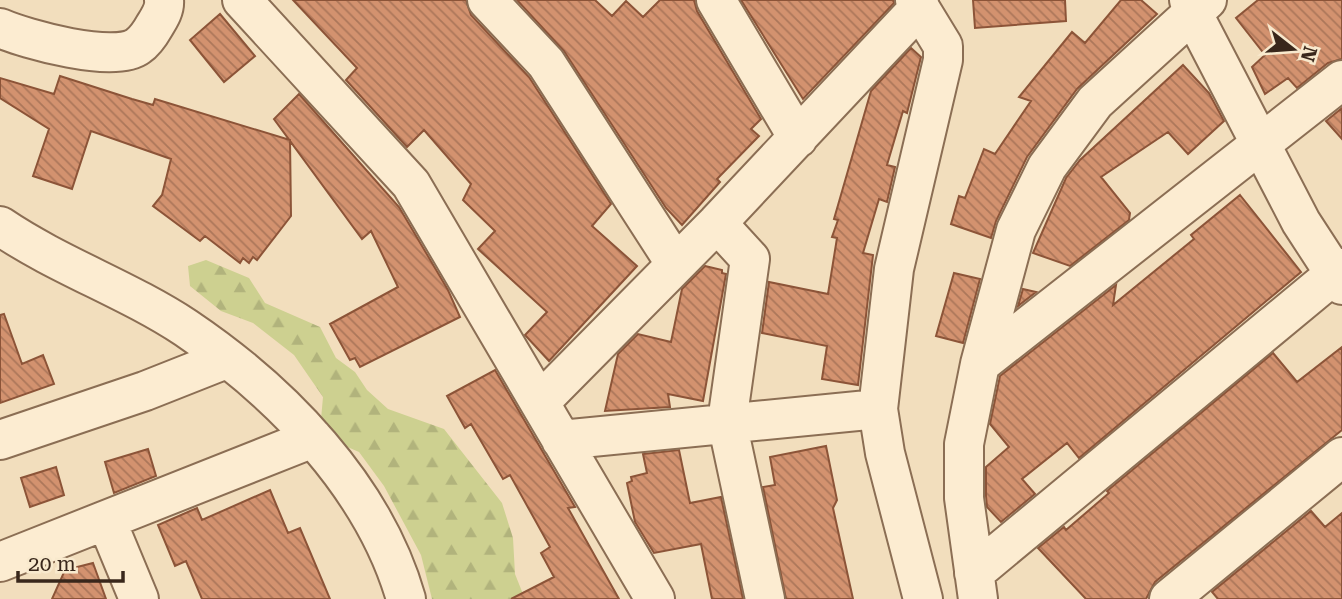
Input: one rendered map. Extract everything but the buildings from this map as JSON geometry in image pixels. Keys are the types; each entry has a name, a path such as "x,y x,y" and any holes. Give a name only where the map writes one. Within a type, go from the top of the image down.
{"street":[{"path":"0,28 18,36 62,45 120,51 137,48 154,28 164,7 164,0"},
{"path":"242,0 411,184 655,599"},
{"path":"487,0 546,64 676,263"},
{"path":"716,0 798,138"},
{"path":"540,402 798,138 917,3 943,46 943,60 894,269 878,409 885,453 923,599"},
{"path":"1196,4 1261,145 1301,222 1339,276 976,586 964,498 964,444 980,364 1016,230 1047,167 1095,102 1196,4"},
{"path":"980,364 1342,80"},
{"path":"717,223 750,259 727,422 765,599"},
{"path":"0,226 84,276 185,328 226,359 313,438 356,489 380,533 406,599"},
{"path":"0,440 145,391 226,359"},
{"path":"561,440 878,409"},
{"path":"0,562 107,522 313,438"},
{"path":"1169,599 1342,457"},
{"path":"107,522 139,599"}],"green space":[{"path":"206,260 249,278 265,303 320,327 336,358 355,372 367,390 388,409 444,429 502,503 513,538 515,574 525,599 432,599 421,555 384,486 359,452 336,442 321,419 323,397 294,355 253,323 221,311 190,286 188,266"}]}
